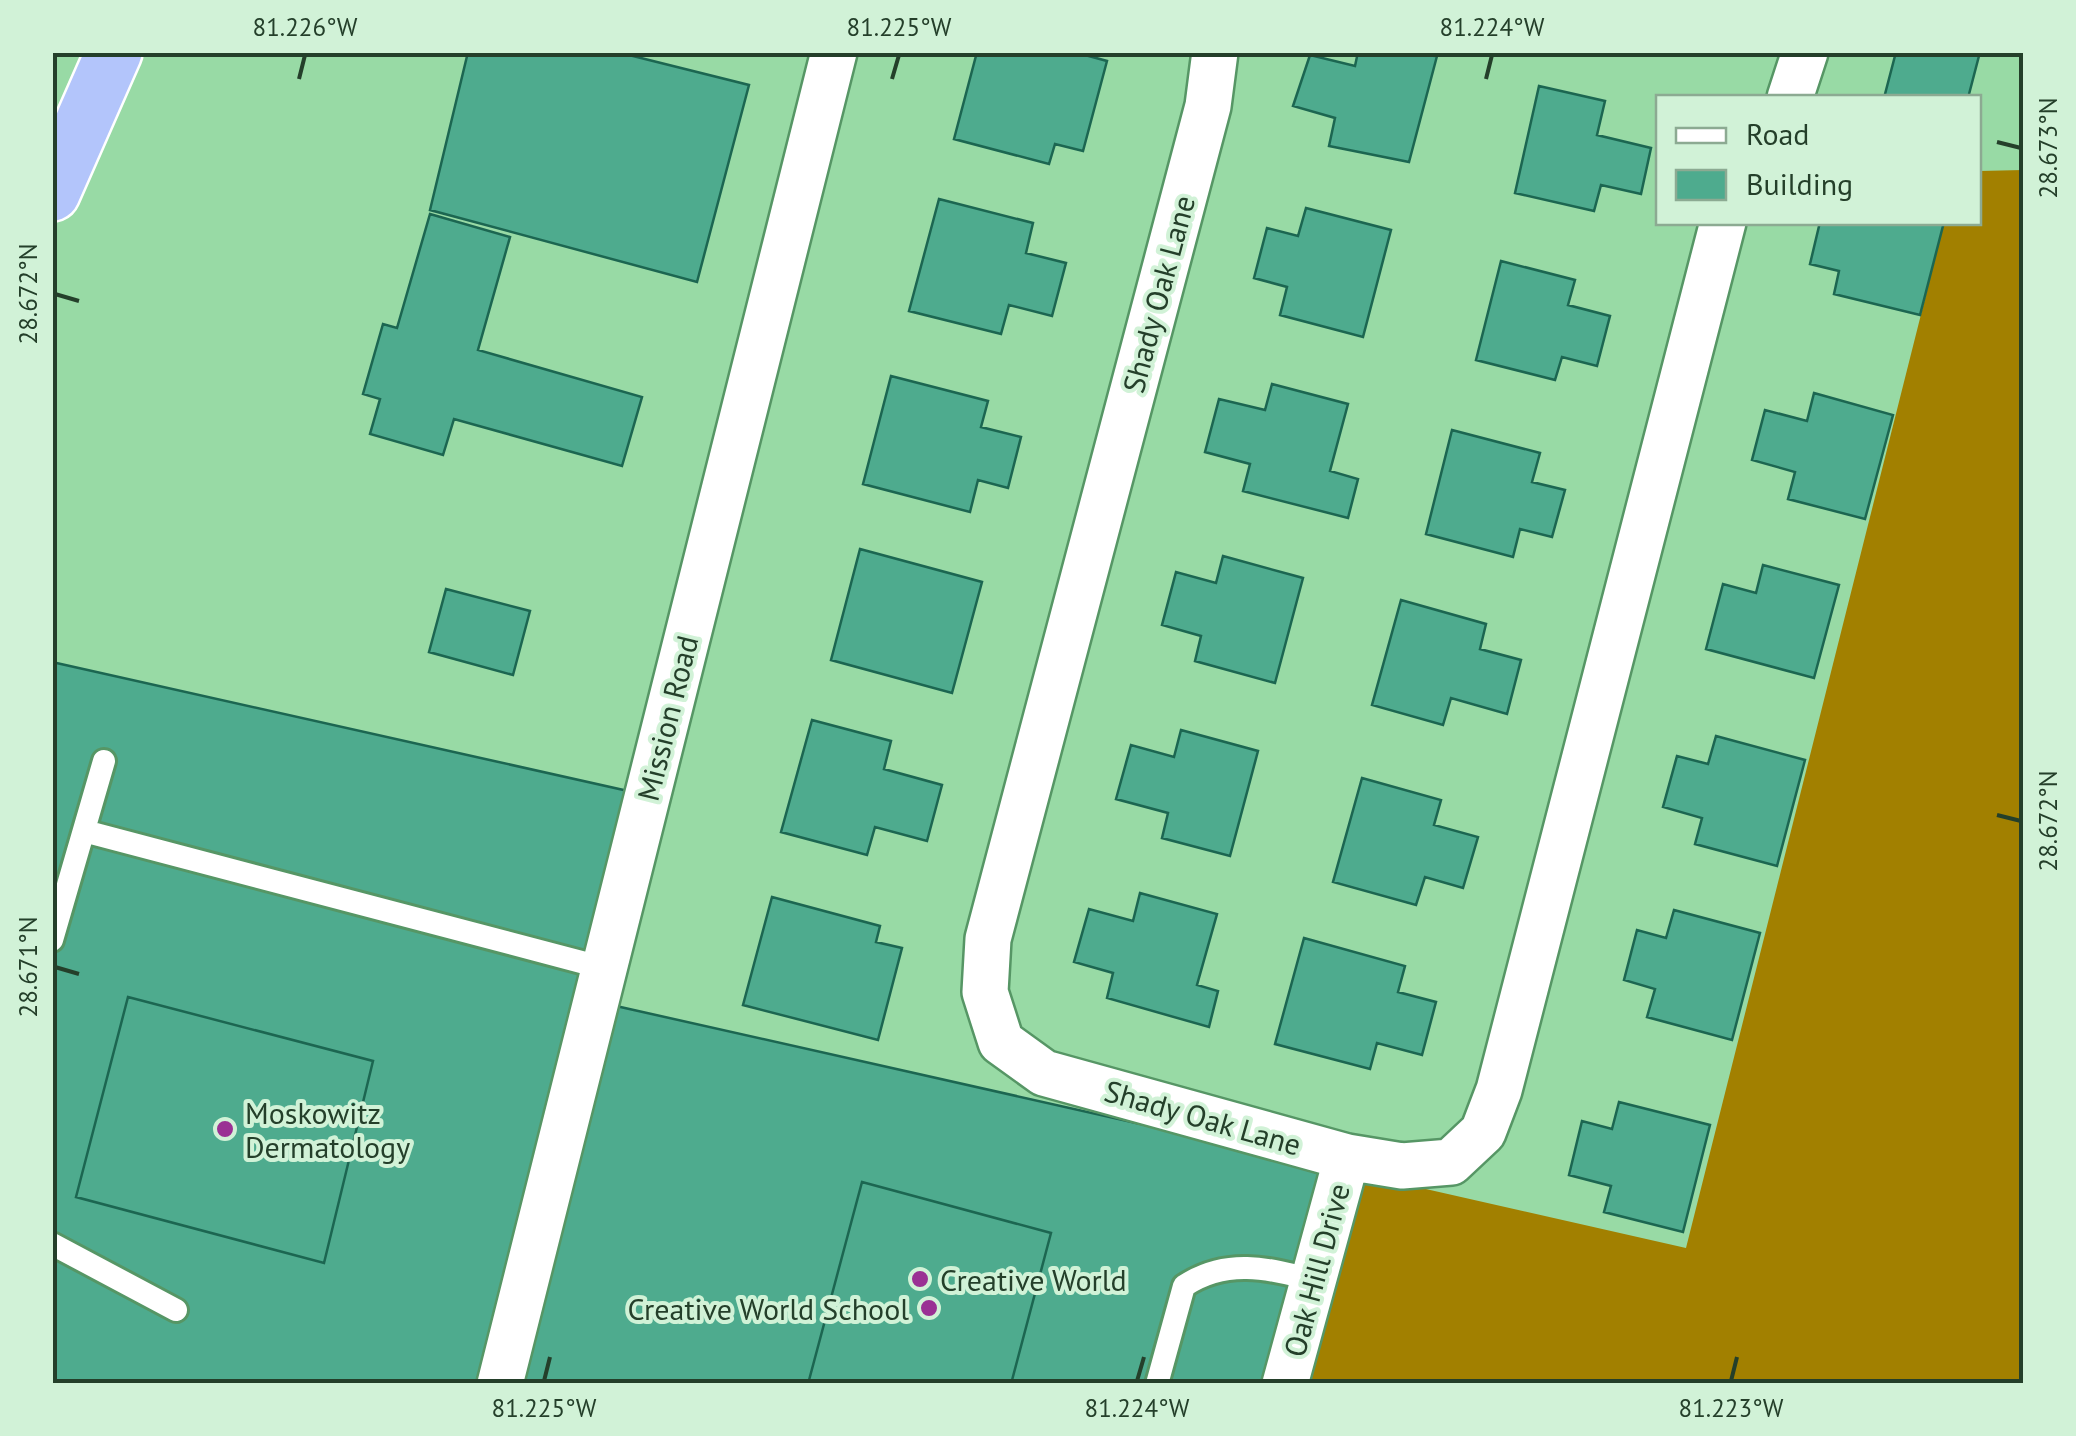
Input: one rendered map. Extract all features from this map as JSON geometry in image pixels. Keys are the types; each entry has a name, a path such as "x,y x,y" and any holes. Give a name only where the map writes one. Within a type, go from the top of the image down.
{"highway":[{"path":"52,193 114,52"}],"street":[{"name":"Mission Road","path":"500,1384 834,52"},
{"name":"Shady Oak Lane","path":"1215,52 1208,106 988,939 985,992 1001,1042 1044,1073 1347,1157 1402,1166 1451,1162 1483,1132 1499,1090 1722,225"},
{"path":"1791,95 1804,52"},
{"name":"Oak Hill Drive","path":"1285,1384 1347,1157"}],"lane":[{"path":"52,940 104,762"},
{"path":"84,831 604,968"},
{"path":"52,1244 176,1310"},
{"path":"1157,1384 1184,1286 1204,1273 1255,1265 1314,1280"}],"shaded area":[{"path":"2023,170 2023,1383 1306,1384 1361,1183 1417,1187 1686,1248 1943,225 1981,225 1981,171"}],"building":[{"path":"468,52 617,52 749,85 697,282 430,210"},
{"path":"977,52 1074,52 1107,61 1083,151 1055,144 1049,164 954,139"},
{"path":"1358,52 1437,56 1409,162 1329,146 1335,118 1293,106 1310,55 1355,66"},
{"path":"1896,52 1980,52 1969,95 1885,95"},
{"path":"1539,86 1605,101 1597,135 1651,148 1641,194 1601,185 1594,211 1515,193"},
{"path":"939,199 1033,223 1026,253 1066,263 1052,316 1009,305 1001,334 909,311"},
{"path":"1306,208 1391,230 1363,337 1280,315 1287,287 1254,278 1267,228 1298,236"},
{"path":"430,214 510,237 478,350 642,397 622,466 454,419 443,455 370,434 380,399 363,394 383,324 397,328"},
{"path":"1819,225 1943,225 1920,315 1834,294 1839,271 1810,264"},
{"path":"1501,261 1575,280 1568,305 1610,316 1597,366 1562,357 1555,380 1476,360"},
{"path":"891,376 988,401 981,427 1021,437 1008,488 978,480 970,512 863,484"},
{"path":"1272,384 1348,404 1330,471 1358,479 1348,518 1243,491 1250,464 1205,452 1219,399 1265,410"},
{"path":"1814,393 1893,415 1865,519 1788,499 1795,472 1752,460 1765,410 1807,421"},
{"path":"1452,430 1540,453 1532,482 1565,490 1552,537 1520,529 1513,557 1426,534"},
{"path":"860,549 982,582 952,693 831,660"},
{"path":"1223,556 1303,578 1275,683 1195,661 1201,636 1162,625 1176,572 1216,583"},
{"path":"1763,565 1839,585 1814,678 1706,649 1723,584 1756,593"},
{"path":"446,589 530,611 513,675 429,652"},
{"path":"1401,600 1486,624 1480,649 1521,660 1507,714 1451,698 1443,725 1372,705"},
{"path":"52,662 628,791 479,1384 52,1384"},
{"path":"812,720 891,741 884,769 942,785 927,841 875,827 867,855 781,832"},
{"path":"1181,730 1258,751 1230,856 1162,838 1168,813 1116,799 1131,745 1174,757"},
{"path":"1716,736 1805,760 1777,866 1695,844 1702,818 1663,807 1677,756 1708,764"},
{"path":"1362,778 1441,800 1434,825 1478,837 1463,888 1425,877 1416,905 1333,882"},
{"path":"1140,893 1217,914 1197,985 1218,991 1209,1027 1107,998 1113,973 1074,962 1089,909 1133,921"},
{"path":"772,897 880,926 876,942 902,948 878,1040 743,1005"},
{"path":"1674,910 1760,933 1732,1040 1647,1017 1655,989 1624,980 1637,930 1666,938"},
{"path":"1304,938 1405,966 1398,992 1436,1002 1422,1055 1377,1043 1370,1069 1275,1044"},
{"name":"Moskowitz Dermatology","path":"128,997 373,1061 324,1263 76,1197"},
{"name":"Creative World","path":"616,1006 1163,1129 1322,1174 1265,1384 521,1384"},
{"path":"1619,1102 1710,1125 1683,1232 1604,1212 1611,1186 1569,1175 1582,1121 1612,1129"},
{"name":"Creative World School","path":"862,1182 1051,1233 1011,1384 808,1384"}],"place":[{"name":"Moskowitz Dermatology","path":"225,1129"},
{"name":"Creative World","path":"920,1279"},
{"name":"Creative World School","path":"929,1308"}]}
